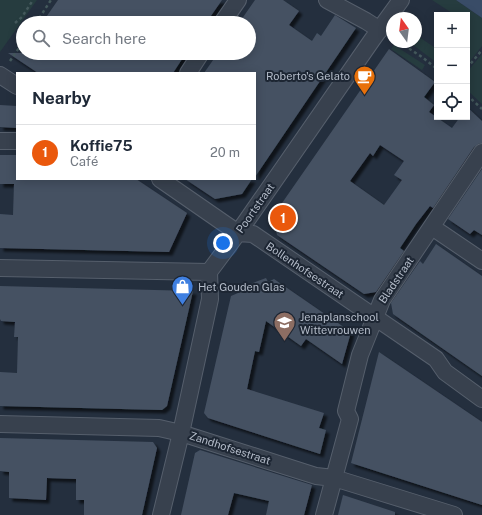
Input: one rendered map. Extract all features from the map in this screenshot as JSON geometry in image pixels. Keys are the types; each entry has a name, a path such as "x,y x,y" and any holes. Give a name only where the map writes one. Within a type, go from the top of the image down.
{"street":[{"path":"227,16 238,0"},
{"path":"327,0 380,30"},
{"name":"Poortstraat","path":"209,272 402,0"},
{"path":"189,72 196,60"},
{"path":"0,75 16,85"},
{"path":"0,141 16,141"},
{"name":"Bladstraat","path":"324,515 350,419 346,411 360,355 374,317 382,300 482,152"},
{"name":"Bollenhofsestraat","path":"161,180 238,233 253,234 436,359 445,372 482,399"},
{"path":"432,227 482,261"},
{"path":"0,268 209,272 210,299 161,515"},
{"name":"Zandhofsestraat","path":"0,424 159,428 181,432 316,476 334,478 454,515"}],"path":[{"path":"23,16 33,0"},
{"path":"41,16 51,0"},
{"path":"408,48 434,67"},
{"path":"470,64 482,50"},
{"path":"0,75 16,52"},
{"path":"470,98 482,109"}],"green space":[{"path":"0,0 37,0 26,16 16,16 16,30 0,52"},
{"path":"432,0 456,0 482,18 482,46 470,61 470,12 450,12"},
{"path":"422,39 434,47 434,61 417,48 422,48"},
{"path":"399,48 425,65 422,70 391,49"},
{"path":"482,54 482,104 470,93 470,68"}],"water":[{"path":"456,0 482,0 482,18"}],"building":[{"path":"58,0 222,0 211,16 47,16"},
{"path":"255,0 283,0 299,11 289,25 312,41 317,33 321,36 335,15 356,28 256,176 256,72 205,72 213,60 256,60 256,16 244,16"},
{"path":"389,49 434,81 424,97 434,105 429,112 434,115 434,120 440,120 452,128 458,120 470,120 470,110 482,121 482,143 474,147 433,208 430,206 416,224 400,248 404,251 376,292 364,294 277,235 273,216","holes":["380,145 404,161 394,175 402,180 384,205 350,181 370,153 373,156"]},
{"path":"8,53 16,53 16,58"},
{"path":"18,60 181,60 174,72 36,72"},
{"path":"0,105 16,106 16,128 0,127"},
{"path":"0,155 16,155 16,180 138,180 187,213 169,252 0,248 0,214 13,215 14,184 0,184"},
{"path":"482,169 482,235 474,230 470,234 448,219"},
{"path":"186,180 251,180 242,194 215,199"},
{"path":"436,244 482,276 482,376 393,314 391,303 420,261 423,264"},
{"path":"266,278 268,282 274,279 351,332 342,364 306,339 301,346 266,321 259,352 255,351 247,389 324,413 319,428 326,430 320,454 208,418 204,413 231,296 238,293 237,289"},
{"path":"0,286 193,291 167,406 162,410 0,406 0,372 17,373 18,337 14,337 15,322 1,321 0,319"},
{"path":"379,352 482,422 482,505 351,463"},
{"path":"0,438 153,442 157,448 142,515 84,515 84,500 76,500 76,479 47,478 46,500 9,498 9,472 0,471"},
{"path":"200,450 312,485 304,515 266,515 269,501 234,493 228,515 181,515 195,453"},
{"path":"343,495 395,512 395,515 338,515"}],"place":[{"name":"Roberto's Gelato","path":"365,96"},
{"name":"Koffie75","path":"283,218"},
{"name":"Het Gouden Glas","path":"182,306"},
{"name":"Jenaplanschool Wittevrouwen","path":"284,342"}]}
